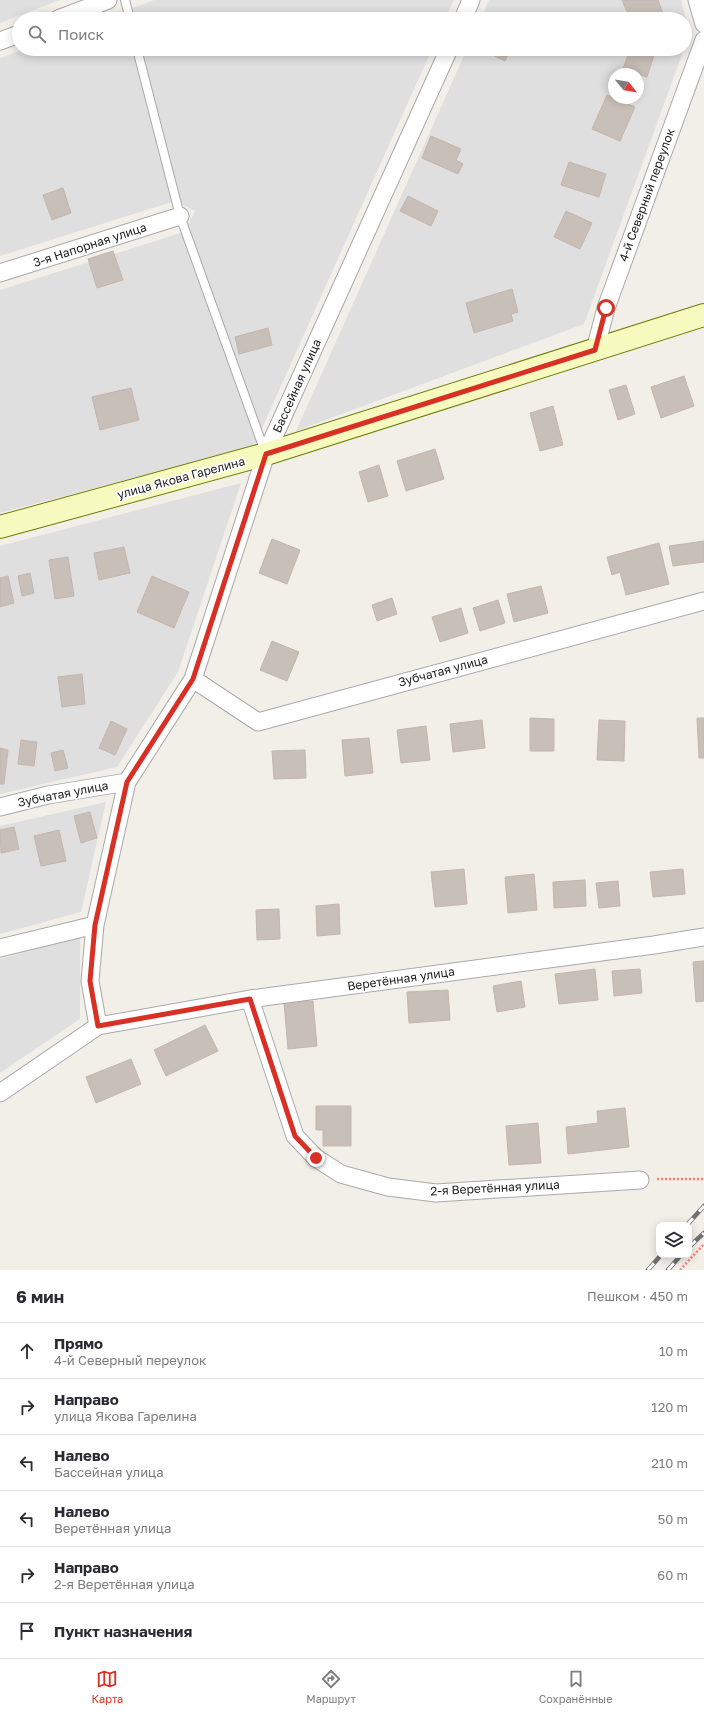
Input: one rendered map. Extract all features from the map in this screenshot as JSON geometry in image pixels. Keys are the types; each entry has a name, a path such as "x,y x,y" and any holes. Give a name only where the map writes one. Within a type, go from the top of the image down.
{"main road":[{"name":"улица Якова Гарелина","path":"0,527 266,454 704,315"}],"street":[{"path":"76,12 108,0"},
{"path":"466,12 471,0"},
{"path":"697,0 704,24"},
{"path":"0,41 12,37"},
{"name":"4-й Северный переулок","path":"595,350 606,308 704,40"},
{"name":"Бассейная улица","path":"98,1026 90,981 95,925 127,782 193,679 266,454 446,56"},
{"name":"3-я Напорная улица","path":"0,273 180,216"},
{"name":"Зубчатая улица","path":"193,679 258,722 704,601"},
{"name":"Зубчатая улица","path":"0,807 48,795 127,782"},
{"path":"0,948 95,925"},
{"name":"Веретённая улица","path":"98,1026 250,999 704,937"},
{"name":"2-я Веретённая улица","path":"250,999 295,1136 316,1158 341,1174 388,1187 436,1193 640,1180"},
{"path":"0,1093 98,1026"}],"lane":[{"path":"125,0 128,12"},
{"path":"139,56 180,216 266,454"}],"path":[{"path":"640,1180 704,1179"},
{"path":"680,1270 704,1244"}],"shaded area":[{"path":"0,0 60,0 29,12 12,12 12,18 0,23"},
{"path":"154,0 454,0 448,12 122,12"},
{"path":"489,0 681,0 684,12 484,12"},
{"path":"12,54 12,56 429,56 254,446 0,513 0,290 184,232 195,211 175,201 0,256 0,58"},
{"path":"464,56 681,56 584,324 296,431"},
{"path":"241,483 178,672 117,767 0,794 0,546"},
{"path":"106,802 81,912 0,934 0,826"},
{"path":"80,937 80,1019 0,1073 0,959"}],"building":[{"path":"622,0 658,0 662,12 627,12"},
{"path":"495,56 508,56 505,61"},
{"path":"628,56 654,56 647,77 644,76 644,68 623,68"},
{"path":"607,95 608,104 628,104 635,107 620,141 592,129"},
{"path":"431,136 461,149 456,160 463,164 458,174 422,158"},
{"path":"569,162 606,174 599,197 561,185"},
{"path":"63,188 71,213 52,220 43,195"},
{"path":"408,196 438,211 431,226 400,211"},
{"path":"566,211 592,223 580,249 554,237"},
{"path":"113,251 123,280 97,288 88,259"},
{"path":"512,289 518,312 511,314 513,321 474,333 466,303"},
{"path":"268,328 272,345 239,354 235,337"},
{"path":"684,376 694,406 661,418 651,387"},
{"path":"626,385 635,414 618,420 609,390"},
{"path":"131,388 139,420 100,430 92,397"},
{"path":"553,406 563,445 540,451 530,413"},
{"path":"435,449 444,479 406,491 397,461"},
{"path":"379,465 388,496 368,502 359,472"},
{"path":"272,539 300,550 287,584 259,573"},
{"path":"704,541 704,562 673,566 669,546"},
{"path":"659,543 669,584 626,595 620,572 612,575 607,557"},
{"path":"124,547 130,573 99,580 94,553"},
{"path":"68,557 74,596 55,599 49,560"},
{"path":"30,573 34,593 22,596 18,576"},
{"path":"8,576 14,603 0,607 0,578"},
{"path":"152,576 189,592 174,628 137,612"},
{"path":"541,586 548,613 514,622 507,594"},
{"path":"392,598 397,614 377,621 372,605"},
{"path":"498,600 505,623 480,631 473,608"},
{"path":"461,608 468,633 440,642 432,617"},
{"path":"272,641 299,652 287,681 260,670"},
{"path":"82,674 85,704 62,707 58,677"},
{"path":"530,718 554,719 554,751 530,751"},
{"path":"697,718 704,718 704,758 699,758"},
{"path":"482,720 485,748 453,752 450,724"},
{"path":"599,720 625,721 624,761 597,760"},
{"path":"111,721 127,729 115,755 99,748"},
{"path":"426,726 430,760 401,763 397,730"},
{"path":"369,738 373,773 345,776 342,740"},
{"path":"21,740 37,742 34,766 18,764"},
{"path":"0,748 8,750 4,784 0,784"},
{"path":"63,750 68,768 55,771 51,753"},
{"path":"305,750 306,778 274,779 272,751"},
{"path":"90,812 97,838 81,843 74,816"},
{"path":"14,827 19,849 1,853 0,830"},
{"path":"59,830 66,861 41,866 34,836"},
{"path":"464,869 467,904 435,907 431,872"},
{"path":"683,869 685,894 653,897 650,872"},
{"path":"534,874 537,910 508,913 505,877"},
{"path":"585,880 586,906 554,908 553,882"},
{"path":"618,881 620,906 599,908 596,883"},
{"path":"339,904 340,934 317,936 316,906"},
{"path":"279,909 280,939 257,940 256,910"},
{"path":"704,961 704,1001 696,1002 693,962"},
{"path":"595,969 598,1000 559,1004 555,974"},
{"path":"640,969 642,993 614,996 612,971"},
{"path":"521,981 525,1007 497,1012 493,986"},
{"path":"448,990 450,1020 409,1023 407,992"},
{"path":"313,1001 317,1046 288,1049 284,1003"},
{"path":"205,1025 218,1051 166,1076 154,1050"},
{"path":"131,1059 141,1084 96,1103 86,1077"},
{"path":"316,1106 351,1106 351,1146 323,1146 323,1130 316,1130"},
{"path":"625,1108 629,1147 568,1154 566,1127 598,1123 597,1111"},
{"path":"538,1123 541,1163 509,1165 506,1126"}],"railway":[{"path":"690,1222 704,1206"},
{"path":"692,1244 704,1233"},
{"path":"648,1270 658,1258"},
{"path":"668,1270 678,1258"}],"route":[{"path":"316,1158 295,1136 250,999 98,1026 90,981 95,925 127,782 193,679 266,454 595,350 606,308"}]}
